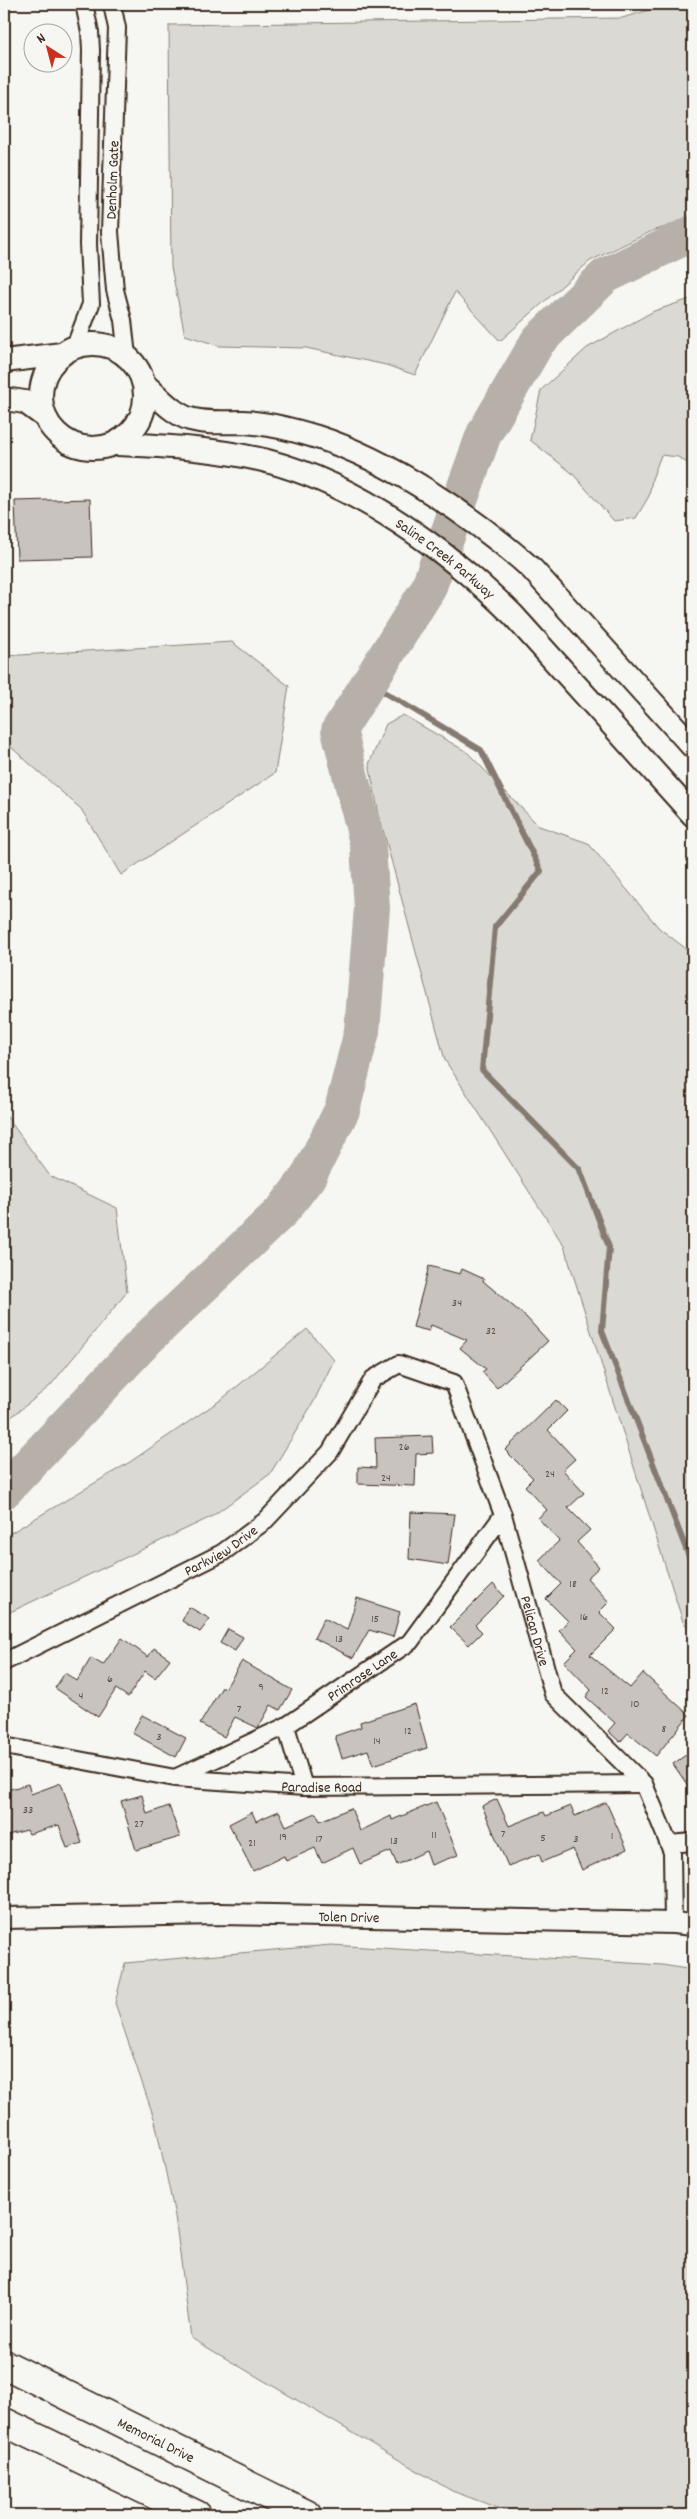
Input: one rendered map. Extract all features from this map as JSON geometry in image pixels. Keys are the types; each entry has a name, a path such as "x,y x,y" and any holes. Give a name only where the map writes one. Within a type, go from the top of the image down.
{"highway":[{"path":"4,2346 198,2462"},
{"name":"Memorial Drive","path":"4,2364 308,2515"},
{"path":"4,2422 197,2515"}],"main road":[{"path":"4,361 95,344 112,347 127,356 138,369 145,385 146,404 141,419 131,434 117,444 100,449 82,448 66,442 53,431 44,416 40,399 42,382 50,366 68,350"},
{"path":"145,385 164,402 188,418 212,423 244,422 289,429 363,453 454,510 507,547 532,570 693,747"},
{"path":"4,399 25,402 44,416"},
{"name":"Saline Creek Parkway","path":"117,444 188,447 268,462 302,473 356,498 439,550 482,585 513,615 693,815"}],"street":[{"name":"Denholm Gate","path":"68,350 91,304 88,244 91,50 90,32 84,4"},
{"name":"Denholm Gate","path":"112,4 118,28 110,232 115,290 124,320 127,356"},
{"name":"Pelican Drive","path":"383,1373 399,1364 454,1383 503,1515 553,1694 644,1784 669,1844 672,1852 673,1923"},
{"name":"Parkview Drive","path":"4,1662 222,1553 265,1521 330,1452 373,1379 383,1373"},
{"name":"Primrose Lane","path":"174,1778 286,1726 410,1642 503,1515"},
{"path":"286,1726 304,1787"},
{"name":"Paradise Road","path":"4,1746 174,1778 304,1787 644,1784"},
{"path":"669,1844 693,1842"},
{"name":"Tolen Drive","path":"4,1918 218,1914 673,1923 693,1925"}],"shaded area":[{"path":"670,4 693,4 693,219 652,231 590,261 500,341 455,292 415,375 386,365 306,348 220,346 185,335 171,267 169,25 622,18"},
{"path":"693,298 693,467 678,457 661,455 652,479 649,496 636,518 614,521 572,473 530,440 541,390 587,348 654,311"},
{"path":"232,642 289,686 275,773 121,875 81,809 4,741 4,656"},
{"path":"403,715 467,752 539,826 588,843 659,928 693,954 693,1632 683,1622 564,1246 445,1060 379,815 369,764 386,724"},
{"path":"4,1113 50,1176 117,1208 127,1292 50,1386 4,1423"},
{"path":"307,1329 334,1360 313,1403 270,1474 211,1517 4,1615 4,1537 130,1462 222,1399"},
{"path":"331,1945 662,1965 693,1970 693,2515 517,2515 452,2491 191,2338 175,2216 155,2121 115,2003 125,1963"}],"building":[{"path":"90,499 92,557 17,559 15,501"},
{"path":"429,1266 460,1274 462,1269 484,1279 483,1281 526,1317 548,1341 497,1388 482,1372 486,1369 460,1348 467,1340 431,1325 429,1331 413,1327"},
{"path":"556,1400 567,1411 548,1430 575,1459 563,1470 584,1493 568,1508 590,1530 577,1542 599,1567 587,1578 609,1602 599,1612 616,1629 590,1655 630,1688 643,1673 689,1715 656,1756 628,1733 620,1742 608,1731 615,1723 586,1697 591,1690 564,1662 577,1649 559,1630 568,1621 546,1599 561,1584 539,1560 559,1541 538,1518 547,1510 525,1486 533,1478 505,1450"},
{"path":"432,1436 433,1453 416,1454 415,1486 358,1484 358,1467 376,1468 375,1438"},
{"path":"411,1512 455,1514 448,1565 409,1559"},
{"path":"493,1584 504,1596 475,1625 482,1632 469,1645 450,1627"},
{"path":"357,1598 400,1612 393,1637 369,1630 353,1658 314,1638 324,1618 347,1630"},
{"path":"189,1607 210,1619 200,1632 182,1621"},
{"path":"228,1629 243,1637 235,1651 220,1643"},
{"path":"122,1638 148,1657 154,1648 170,1659 155,1678 145,1671 128,1697 116,1689 98,1717 55,1688 65,1673 77,1681 91,1658 103,1665"},
{"path":"242,1661 292,1690 280,1710 271,1705 258,1728 235,1717 224,1737 200,1724 222,1687 225,1689"},
{"path":"415,1704 427,1748 373,1765 368,1750 342,1758 335,1736 361,1727 360,1722"},
{"path":"142,1715 186,1738 176,1757 132,1733"},
{"path":"693,1750 693,1793 673,1764"},
{"path":"61,1783 82,1843 67,1848 59,1825 29,1834 27,1830 4,1836 4,1791 28,1784 31,1794"},
{"path":"142,1795 147,1814 169,1806 180,1837 136,1850 121,1801"},
{"path":"497,1799 509,1826 544,1812 546,1816 571,1806 575,1816 606,1802 627,1849 582,1870 573,1849 542,1862 539,1854 508,1866 482,1806"},
{"path":"436,1802 458,1855 431,1865 426,1851 397,1865 391,1851 360,1864 353,1848 322,1863 315,1848 286,1861 284,1856 253,1871 229,1824 252,1812 256,1821 279,1811 286,1826 316,1813 320,1821 351,1808 360,1831 391,1816 392,1820"}],"waterway":[{"path":"4,1491 149,1337 283,1210 308,1177 342,1110 362,1031 372,908 368,846 339,730 428,589 484,434 538,341 605,276 693,233"},
{"path":"369,683 481,750 541,871 495,927 482,1070 580,1170 609,1247 602,1331 693,1567"}]}
